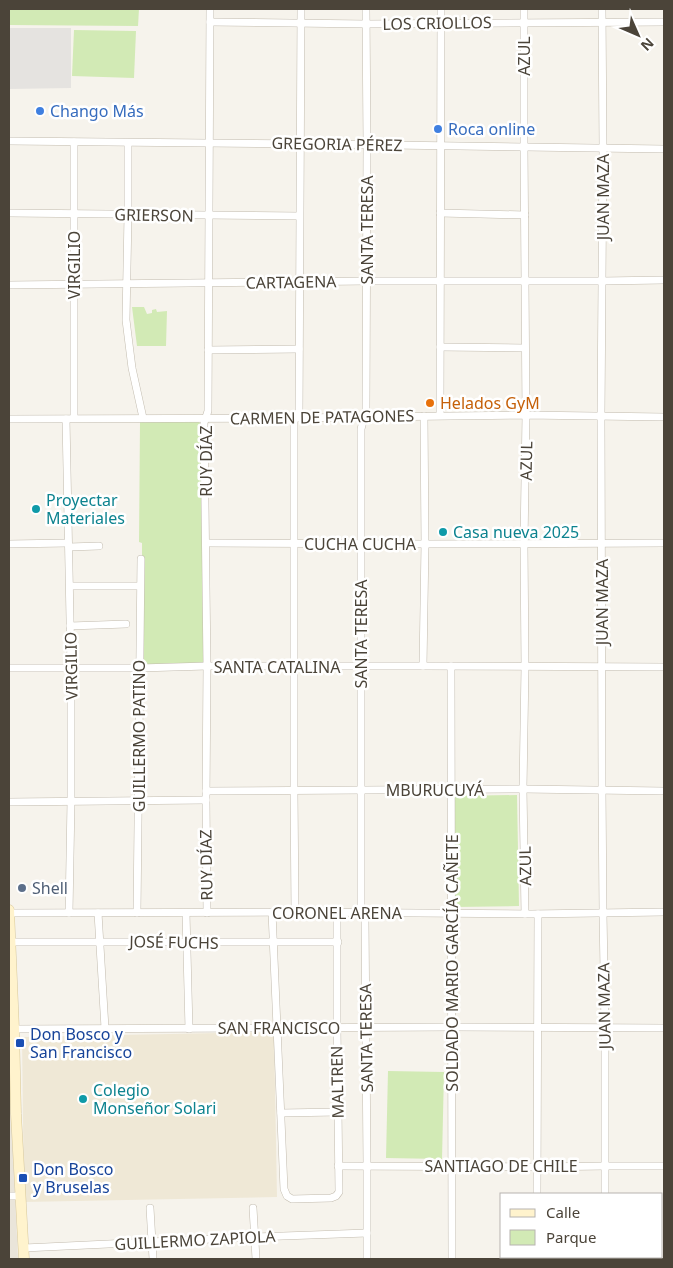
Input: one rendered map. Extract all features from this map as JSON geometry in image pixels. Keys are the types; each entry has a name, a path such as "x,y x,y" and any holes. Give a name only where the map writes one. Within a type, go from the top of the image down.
{"main road":[{"path":"9,912 11,998 14,1029 12,1045 12,1114 24,1259"}],"street":[{"name":"RUY DÍAZ","path":"207,913 208,666 204,423 208,411 210,9"},
{"path":"295,912 293,544 299,349 301,9"},
{"name":"SANTA TERESA","path":"366,9 366,410 361,429 361,908 365,920 367,1259"},
{"path":"440,415 442,9"},
{"name":"AZUL","path":"524,9 526,415 523,789 525,914"},
{"name":"JUAN MAZA","path":"602,9 601,544 605,1193"},
{"name":"LOS CRIOLLOS","path":"210,22 366,24 664,22"},
{"name":"GREGORIA PÉREZ","path":"9,141 299,143 664,149"},
{"name":"VIRGILIO","path":"69,913 71,668 69,545 74,283 74,142"},
{"path":"128,143 126,320 132,368 143,418"},
{"name":"GRIERSON","path":"9,213 299,216"},
{"path":"440,213 525,215"},
{"name":"CARTAGENA","path":"9,285 367,280 664,280"},
{"path":"440,347 525,348"},
{"path":"208,350 299,349"},
{"name":"CARMEN DE PATAGONES","path":"9,419 296,418 440,415 664,417"},
{"path":"423,666 425,544 424,416"},
{"name":"CUCHA CUCHA","path":"206,543 664,543"},
{"path":"9,544 99,546"},
{"name":"GUILLERMO PATINO","path":"137,913 141,559"},
{"path":"70,586 140,586"},
{"path":"70,626 126,624"},
{"name":"SOLDADO MARIO GARCÍA CAÑETE","path":"451,666 452,1259"},
{"name":"SANTA CATALINA","path":"9,668 664,666"},
{"name":"MBURUCUYÁ","path":"206,791 602,789 664,791"},
{"path":"9,802 206,800"},
{"name":"CORONEL ARENA","path":"9,912 538,914 664,912"},
{"path":"272,912 281,1113 338,1112"},
{"path":"98,913 106,1028"},
{"path":"186,913 189,1029"},
{"name":"MALTREN","path":"281,1113 284,1189 287,1196 292,1199 331,1198 336,1196 338,1192 337,913"},
{"path":"537,1193 538,914"},
{"name":"JOSÉ FUCHS","path":"11,942 338,942"},
{"name":"SAN FRANCISCO","path":"14,1029 664,1028"},
{"name":"SANTIAGO DE CHILE","path":"338,1166 537,1168 664,1166"},
{"path":"9,1196 20,1196"},
{"path":"150,1208 153,1259"},
{"path":"253,1208 256,1259"},
{"name":"GUILLERMO ZAPIOLA","path":"24,1248 367,1233"}],"shaded area":[{"name":"Chango Más","path":"9,28 71,28 71,88 9,89"},
{"path":"274,1032 277,1197 24,1202 22,1037"},
{"path":"9,1065 18,1259 9,1259"}],"green space":[{"path":"9,9 139,9 138,26 9,25"},
{"path":"74,30 136,31 134,78 72,76"},
{"path":"132,307 144,307 147,314 152,313 152,310 156,309 157,312 167,311 166,346 137,346"},
{"path":"197,421 202,424 205,662 203,664 146,664 142,661 142,543 139,542 140,422"},
{"path":"517,795 519,906 455,907 453,796"},
{"path":"388,1071 444,1072 442,1159 386,1158"}],"place":[{"name":"Chango Más","path":"40,111"},
{"name":"Roca online","path":"438,129"},
{"name":"Helados GyM","path":"430,403"},
{"name":"Proyectar Materiales","path":"36,509"},
{"name":"Casa nueva 2025","path":"443,532"},
{"name":"Shell","path":"22,888"},
{"name":"Don Bosco y San Francisco","path":"20,1043"},
{"name":"Colegio Monseñor Solari","path":"83,1099"},
{"name":"Don Bosco y Bruselas","path":"23,1178"}]}
